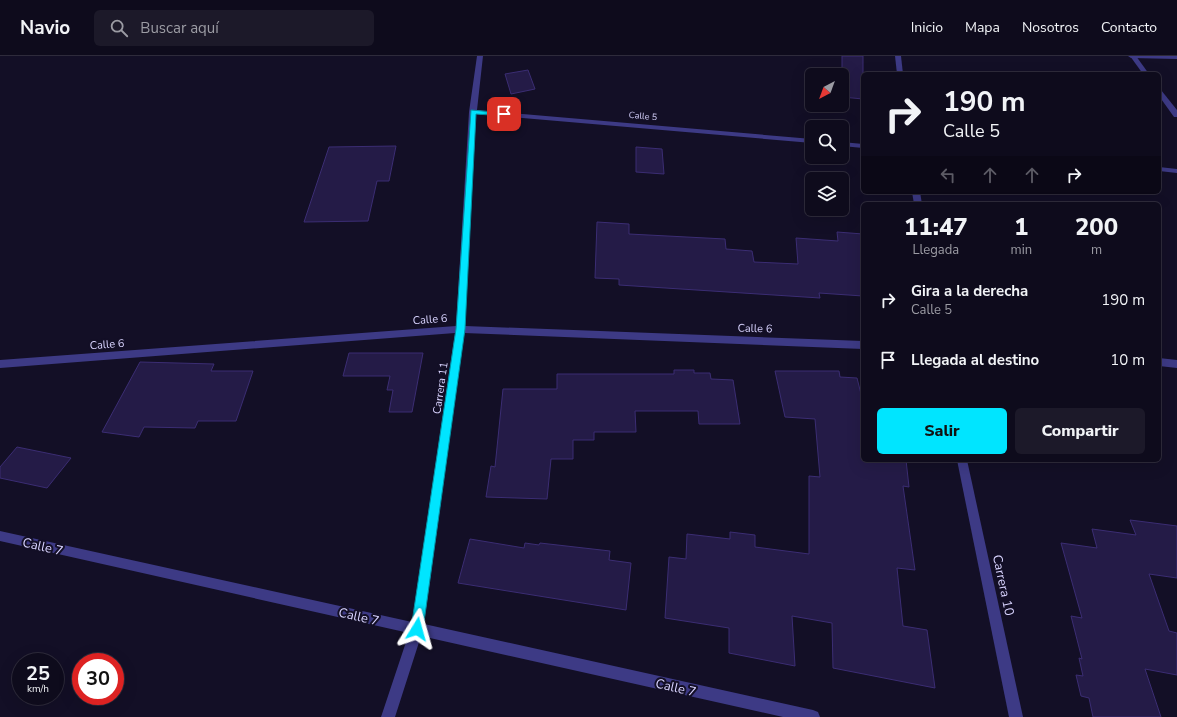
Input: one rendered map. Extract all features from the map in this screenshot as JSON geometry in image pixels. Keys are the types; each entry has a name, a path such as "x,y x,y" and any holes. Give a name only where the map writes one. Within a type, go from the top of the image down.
{"street":[{"name":"Carrera 11","path":"388,717 417,629 460,329 473,112 480,56"},
{"path":"898,56 900,72"},
{"path":"1132,56 1177,57"},
{"path":"1132,56 1144,72"},
{"path":"1161,94 1177,115"},
{"name":"Calle 5","path":"473,112 805,140"},
{"path":"849,145 861,146"},
{"path":"1161,169 1177,171"},
{"name":"Calle 6","path":"0,364 460,329 861,345"},
{"path":"1161,362 1177,364"},
{"name":"Carrera 10","path":"962,462 1016,717"},
{"name":"Calle 7","path":"0,536 812,717"}],"building":[{"path":"842,56 863,56 863,72 861,72 861,99 849,98 849,68 842,68"},
{"path":"528,70 535,89 511,94 505,74"},
{"path":"396,146 389,181 377,181 368,221 304,222 329,147"},
{"path":"636,147 662,149 664,174 636,172"},
{"path":"597,222 629,224 629,234 725,239 726,249 752,251 754,262 798,264 796,238 838,241 837,232 861,234 861,296 819,293 820,298 619,285 619,279 595,278"},
{"path":"349,353 423,353 412,412 389,412 393,390 387,390 390,376 343,376"},
{"path":"140,362 214,364 211,371 253,371 236,421 198,421 195,428 144,427 139,437 102,432"},
{"path":"674,370 694,370 694,373 710,373 711,379 733,380 740,424 699,424 698,411 635,411 636,432 594,432 594,440 573,440 573,459 551,459 547,499 486,497 491,466 495,467 503,389 557,389 557,374 674,374"},
{"path":"775,371 839,371 840,377 857,378 861,394 861,462 906,462 909,487 903,486 915,570 897,568 903,626 927,630 935,688 833,668 832,623 792,616 795,666 729,653 729,628 665,618 669,557 686,559 687,534 730,539 730,532 755,535 755,547 809,554 809,476 820,477 815,419 785,417"},
{"path":"17,447 71,458 47,488 0,478 0,467"},
{"path":"1130,520 1177,526 1177,578 1149,574 1169,631 1177,633 1177,675 1145,669 1161,717 1093,717 1089,698 1081,696 1076,675 1083,676 1079,658 1082,659 1071,616 1082,618 1061,543 1097,548 1092,529 1136,535"},
{"path":"470,539 524,548 525,543 539,545 540,543 610,551 609,560 631,563 626,610 458,583"}],"route":[{"path":"417,629 460,329 473,112 504,114"}]}
